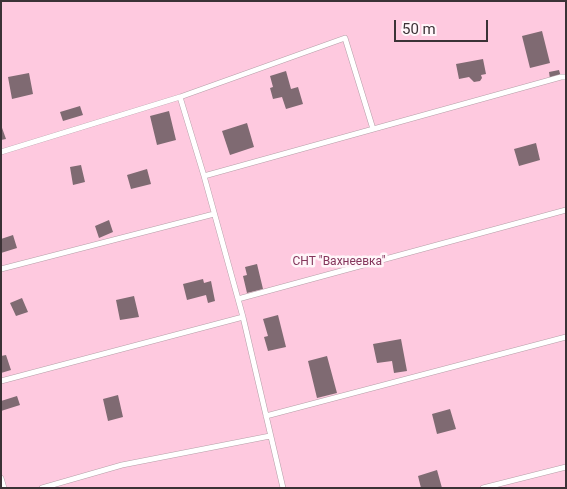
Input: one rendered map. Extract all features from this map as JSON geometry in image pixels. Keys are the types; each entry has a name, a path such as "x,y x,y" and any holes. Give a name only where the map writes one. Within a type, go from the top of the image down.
{"lane":[{"path":"1,152 180,97 345,38 373,129"},
{"path":"204,176 560,77 566,77"},
{"path":"180,97 243,317 283,488"},
{"path":"238,300 566,210"},
{"path":"1,270 214,214"},
{"path":"1,381 243,317"},
{"path":"266,416 566,337"},
{"path":"42,488 122,464 270,436"},
{"path":"483,488 566,467"},
{"path":"1,478 4,488"}],"green space":[{"name":"СНТ \"Вахнеевка\"","path":"1,1 566,1 566,488 1,488"}],"building":[{"path":"542,31 550,63 530,68 522,36"},
{"path":"483,59 486,74 481,75 480,81 474,82 469,77 459,79 456,64"},
{"path":"559,70 561,77 550,79 549,72"},
{"path":"286,71 291,89 298,87 303,104 286,109 282,97 273,99 270,88 273,87 270,76"},
{"path":"29,73 33,94 12,99 8,77"},
{"path":"80,106 83,115 63,121 60,112"},
{"path":"169,111 176,140 157,145 150,116"},
{"path":"247,123 254,147 230,155 222,131"},
{"path":"1,125 6,139 1,140"},
{"path":"536,143 540,160 519,166 514,149"},
{"path":"81,165 85,182 73,185 70,167"},
{"path":"147,169 151,184 131,189 127,175"},
{"path":"109,220 113,232 99,238 95,226"},
{"path":"13,235 17,248 1,253 1,239"},
{"path":"257,264 263,289 247,293 243,276 247,275 245,267"},
{"path":"203,279 204,283 211,281 215,301 208,303 206,295 187,300 183,284"},
{"path":"134,296 139,317 120,320 116,300"},
{"path":"22,298 28,312 16,316 10,303"},
{"path":"278,315 286,347 268,351 264,337 268,336 263,319"},
{"path":"401,339 407,371 394,373 392,361 377,363 373,344"},
{"path":"6,355 11,370 1,373 1,356"},
{"path":"327,356 337,393 317,398 308,361"},
{"path":"118,395 123,417 108,421 103,399"},
{"path":"17,396 20,405 1,411 1,401"},
{"path":"450,409 456,429 437,434 432,414"},
{"path":"437,470 442,488 421,488 418,476"}]}
